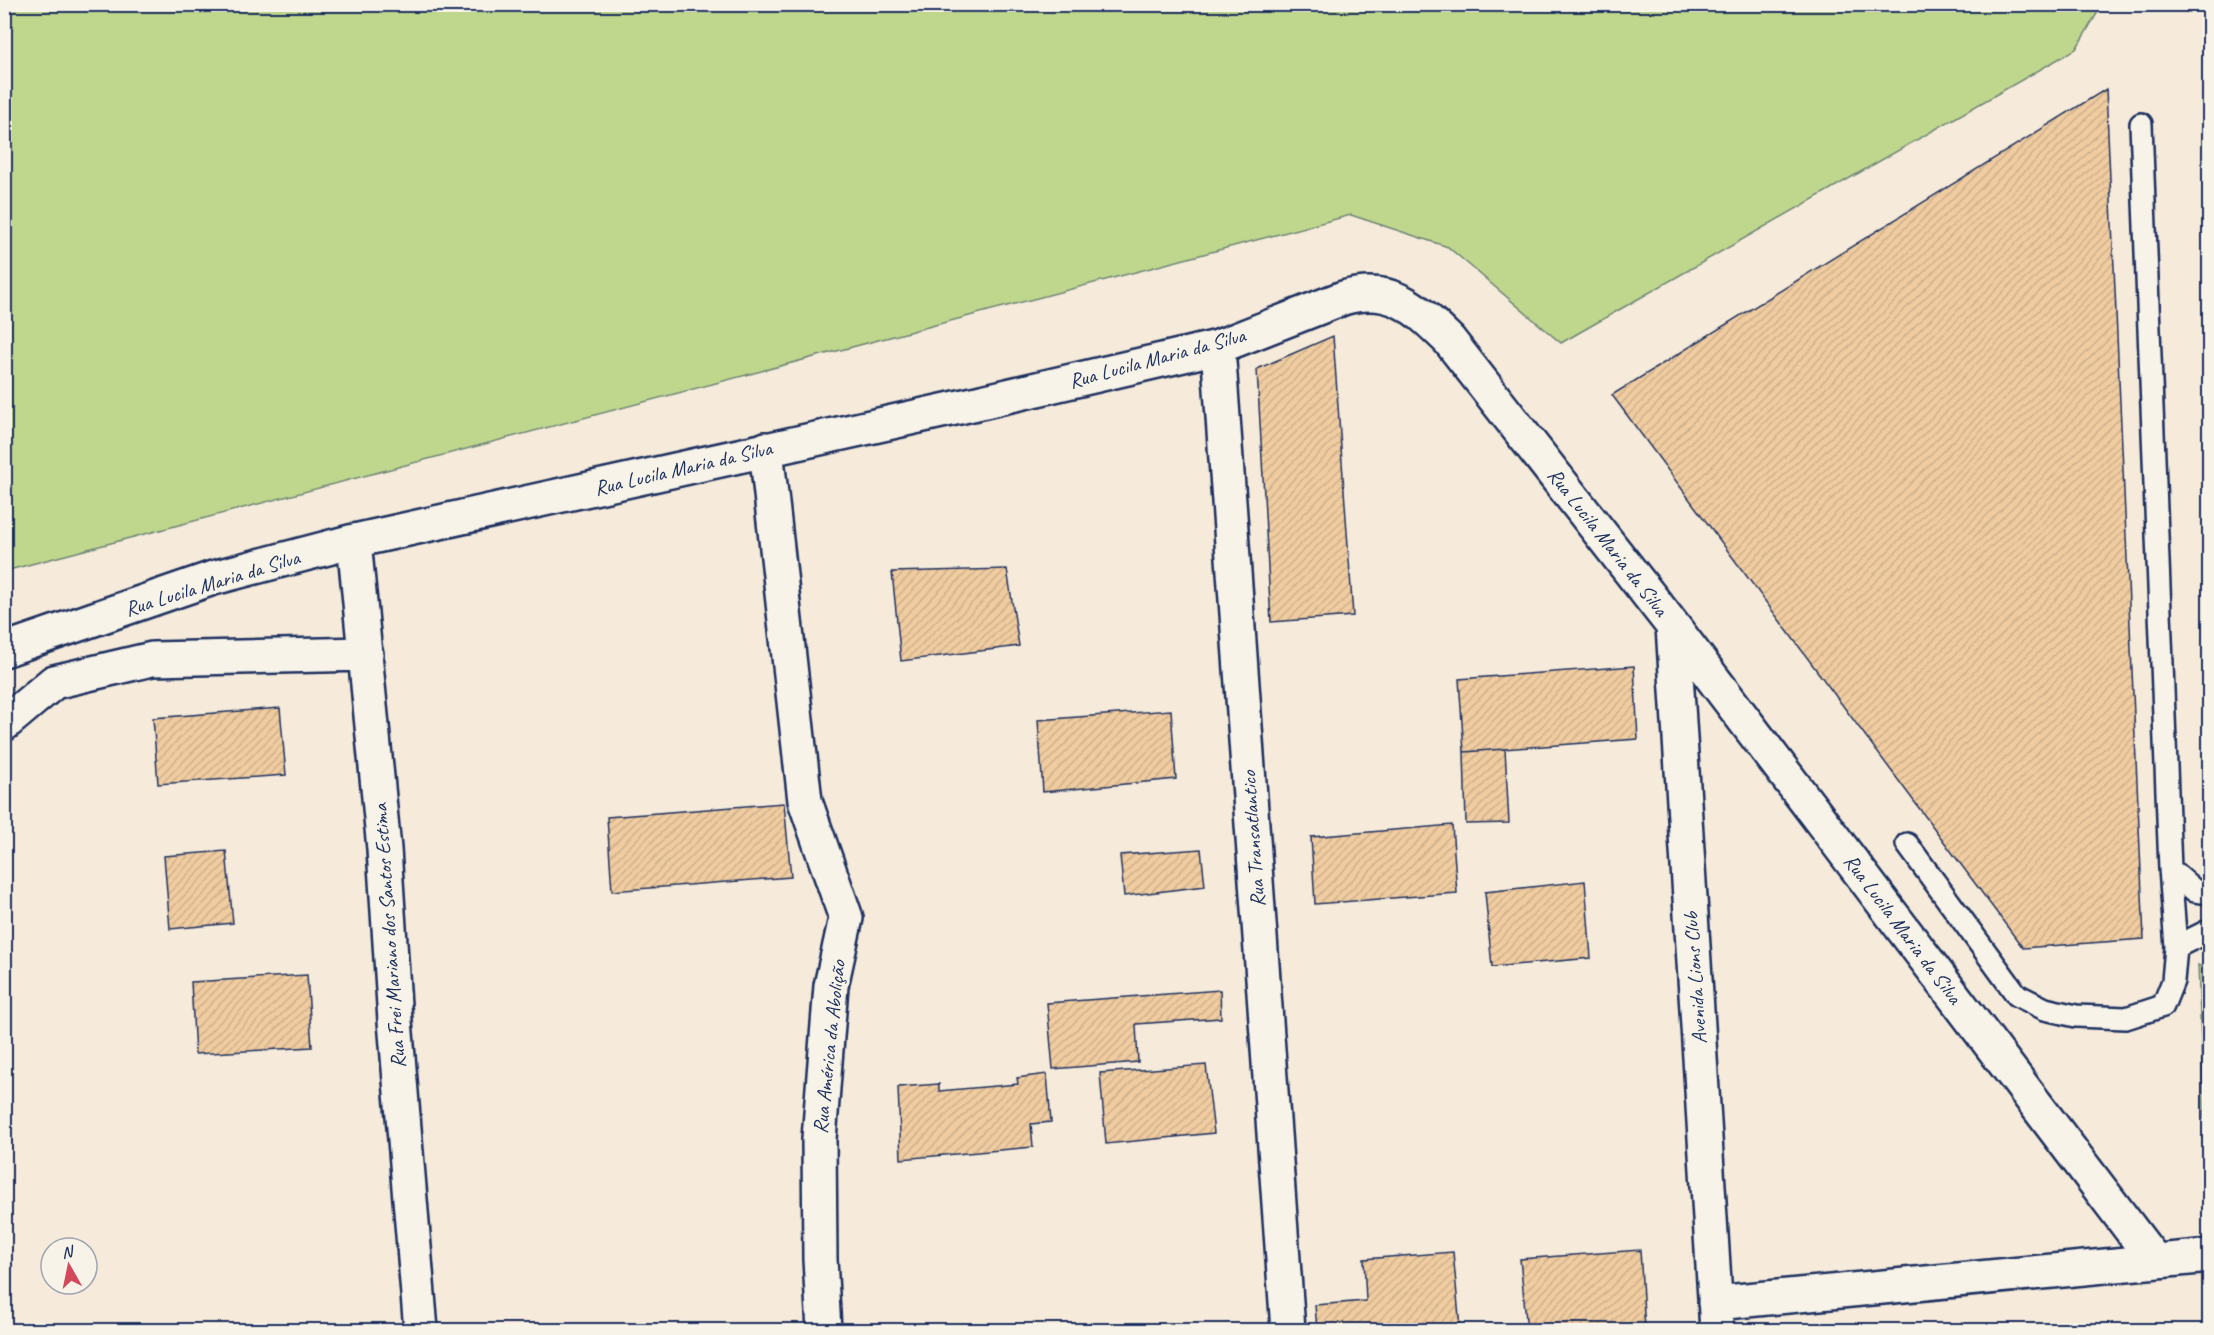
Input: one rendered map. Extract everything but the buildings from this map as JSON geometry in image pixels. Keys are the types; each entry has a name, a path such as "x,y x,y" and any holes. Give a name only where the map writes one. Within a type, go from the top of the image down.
{"street":[{"name":"Rua Lucila Maria da Silva","path":"4,650 213,578 354,541 951,409 1218,347 1342,298 1360,293 1381,294 1406,303 1420,312 1449,340 1673,626 2154,1260"},
{"name":"Rua Transatlantico","path":"1218,347 1288,1330"},
{"name":"Rua América da Abolição","path":"766,449 806,801 846,918 831,986 819,1139 820,1259 824,1330"},
{"name":"Rua Frei Mariano dos Santos Estima","path":"354,541 384,849 395,1021 421,1330"},
{"name":"Avenida Lions Club","path":"1673,626 1716,1317"},
{"path":"4,724 54,682 152,659 366,654"},
{"path":"1716,1317 2154,1260 2210,1256"}],"lane":[{"path":"1907,844 2017,995 2045,1009 2076,1016 2126,1018 2163,1006 2173,981 2175,948 2141,124"},
{"path":"2170,868 2195,891 2210,893"},
{"path":"2175,948 2210,932"}],"green space":[{"path":"5,4 2102,5 2076,49 1561,343 1448,247 1351,215 5,571"},
{"path":"2198,965 2209,971 2209,1119 2204,1119"}]}
